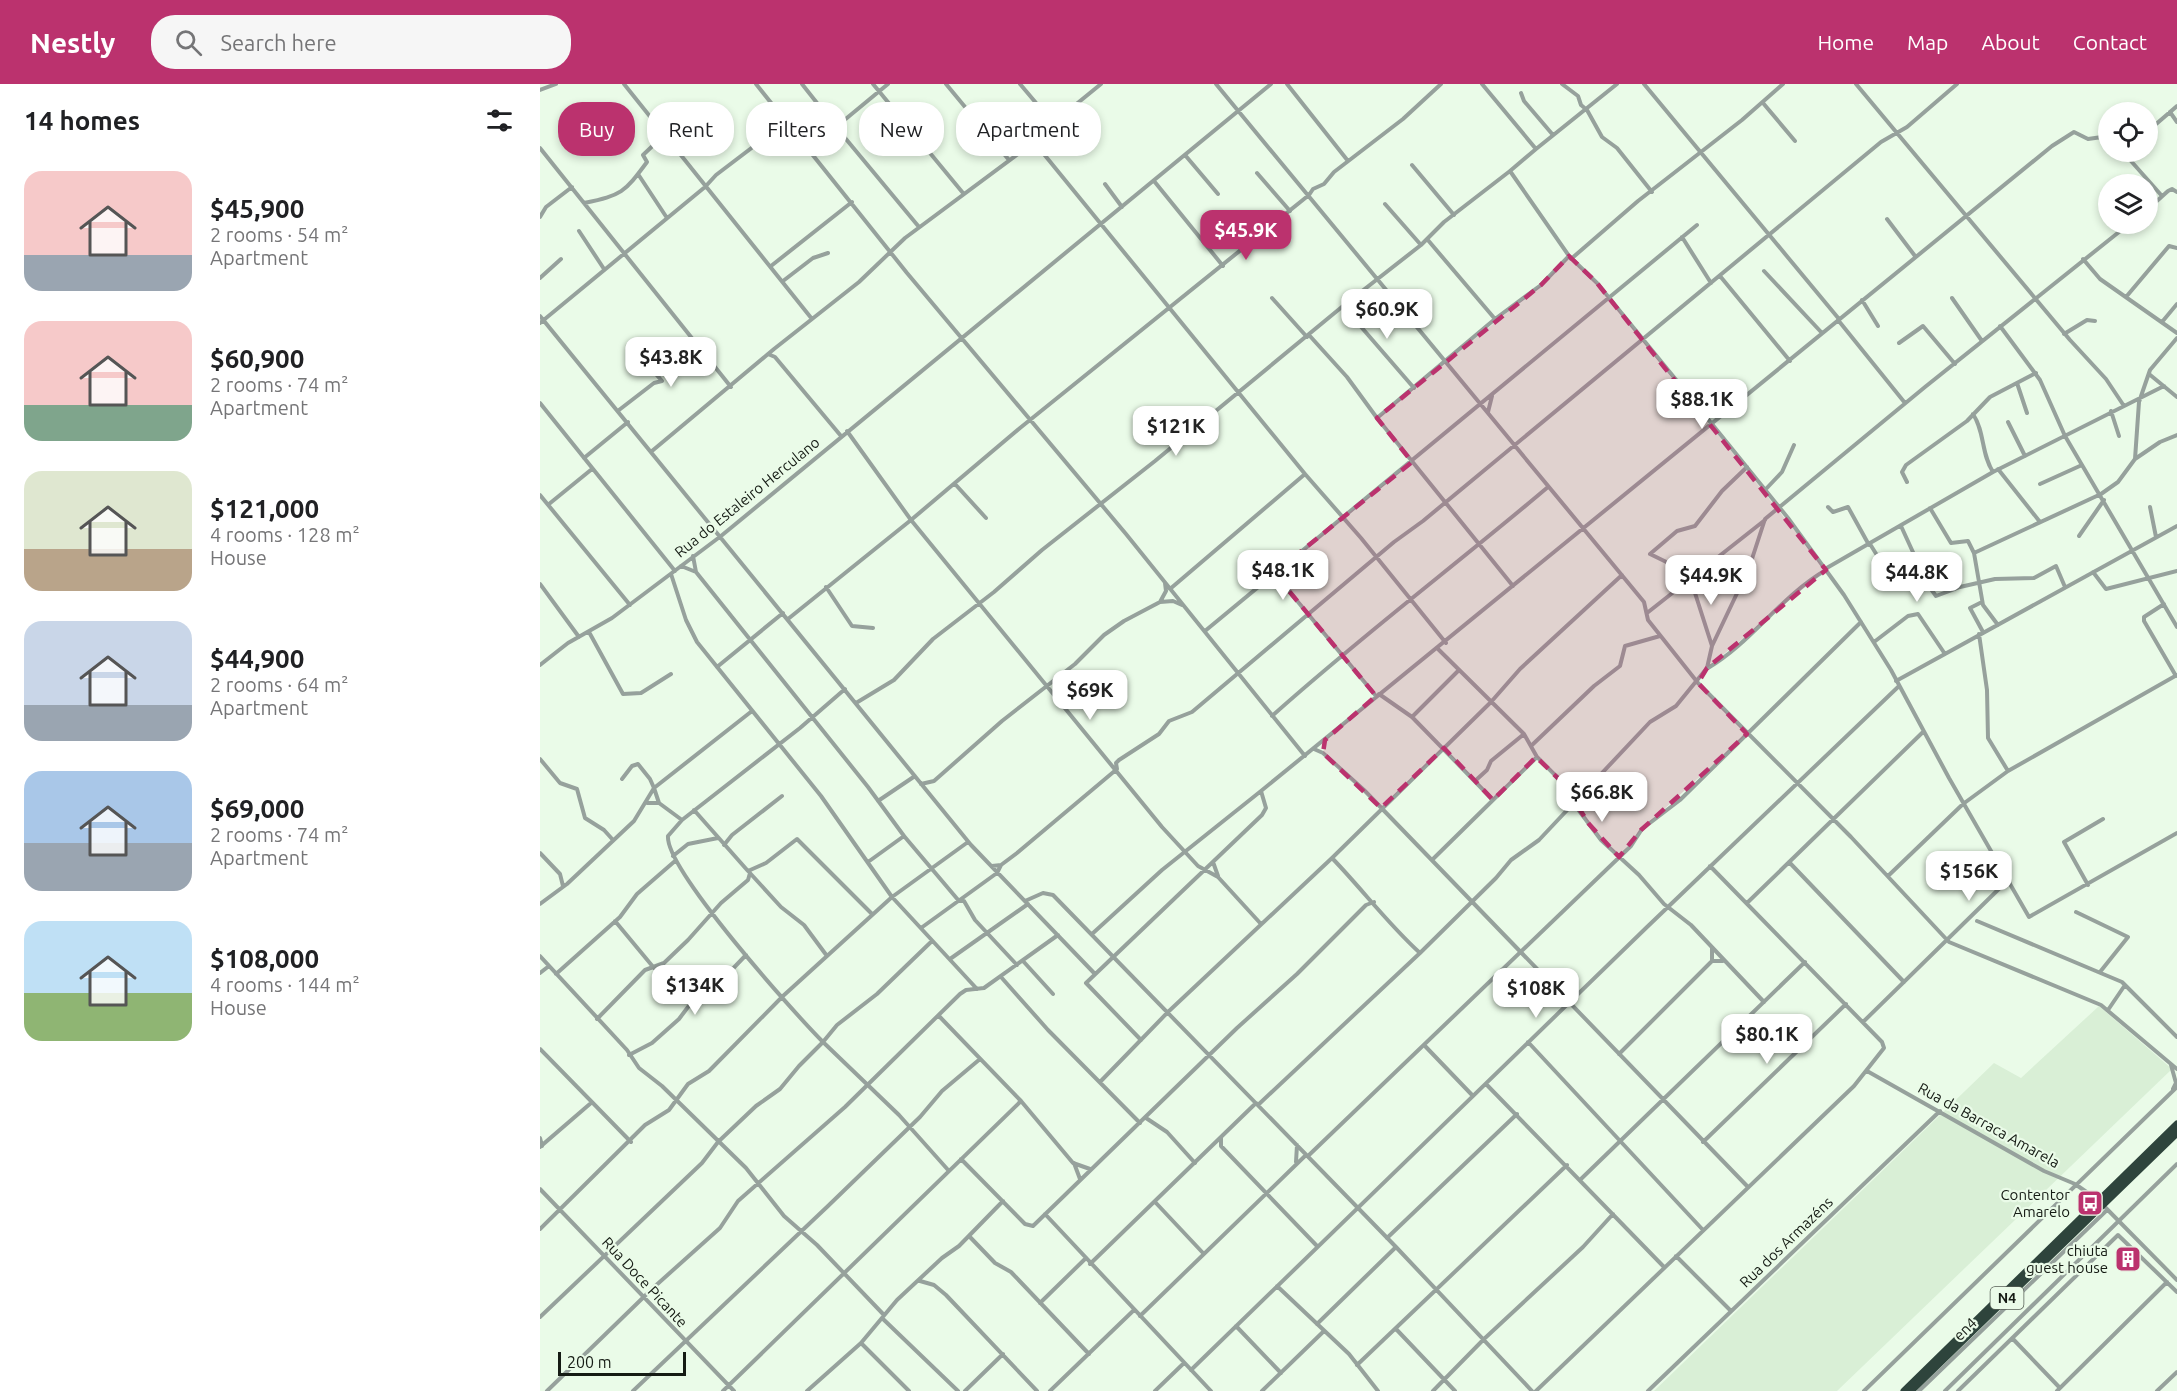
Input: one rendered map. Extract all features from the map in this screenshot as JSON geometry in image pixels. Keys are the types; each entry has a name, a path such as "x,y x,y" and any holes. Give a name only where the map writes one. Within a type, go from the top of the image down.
{"highway":[{"name":"N4","path":"1904,1391 2103,1205 2177,1124"},
{"name":"N4","path":"1911,1391 2177,1132"}],"street":[{"path":"540,90 556,84"},
{"path":"624,84 647,115"},
{"path":"756,84 771,102"},
{"path":"802,84 816,102"},
{"path":"873,84 963,193"},
{"path":"847,118 888,84"},
{"path":"946,84 1009,160"},
{"path":"1020,84 1035,102"},
{"path":"1077,102 1095,86 1101,84"},
{"path":"1216,84 1644,602 1647,619 1698,683 1833,819 1946,939 1976,955 2090,1000 2108,1010 2177,1069"},
{"name":"Rua do Estaleiro Herculano","path":"540,665 630,604 721,536 1271,84"},
{"path":"1287,84 1348,161"},
{"path":"788,619 1168,308 1223,266 1441,84"},
{"path":"1482,84 1536,149"},
{"path":"1562,84 1576,94 1604,139 1617,148 1652,192"},
{"path":"856,703 894,680 924,647 1617,84"},
{"path":"1644,84 1702,152 1905,403"},
{"path":"1377,418 1495,319 1541,285 1570,257 1577,255 1763,103 1783,84"},
{"path":"1856,84 2064,334 2106,379 2124,406"},
{"path":"1117,769 1116,764 1119,760 1159,734 1169,721 1191,712 1394,542 1445,503 1493,461 1515,446 1711,283 1957,84"},
{"path":"1521,93 1524,101 1553,135"},
{"path":"1763,103 1795,141"},
{"path":"2158,122 2177,106"},
{"path":"2169,112 2177,122"},
{"path":"1092,934 1162,870 1314,749 1377,695 1446,643 1583,527 1712,425 1915,256 2071,133 2088,139 2098,138"},
{"path":"847,140 919,227"},
{"path":"540,148 731,387"},
{"path":"584,203 615,196 627,188 647,161 643,155 647,151"},
{"path":"746,153 541,320 619,410 968,842 1095,974"},
{"path":"1185,155 1218,194"},
{"path":"679,156 812,319"},
{"path":"815,156 890,252 1205,631 1305,756"},
{"path":"652,451 774,349 859,282 919,227 1015,156"},
{"path":"1045,156 1168,308 1446,643"},
{"path":"2132,162 2162,196"},
{"path":"1412,165 1454,215"},
{"path":"1510,171 1570,257 1597,283 1780,508 1826,569 1874,642 1963,804 2007,881 2031,917 2177,833"},
{"path":"1257,173 1290,211"},
{"path":"638,174 667,218"},
{"path":"1154,181 1223,266"},
{"path":"1105,184 1122,207"},
{"path":"2158,200 2177,184"},
{"path":"540,216 546,207 572,187"},
{"path":"2172,189 2177,192"},
{"path":"771,266 852,202"},
{"path":"1384,204 1421,245"},
{"path":"1887,219 1915,256"},
{"path":"1205,631 1697,225"},
{"path":"579,231 604,269"},
{"path":"1647,613 1780,508 2078,263 2084,261 2117,234"},
{"path":"1682,237 1711,283"},
{"path":"1427,239 1495,319"},
{"path":"2126,297 2169,246 2177,248"},
{"path":"783,281 813,258 828,253"},
{"path":"1575,263 1577,255"},
{"path":"540,278 561,259"},
{"path":"2084,261 2126,297 2176,332 2176,338 2149,374 2138,406 2134,459"},
{"path":"1764,271 1822,333"},
{"path":"1720,276 1790,361"},
{"path":"1272,298 1347,377 1377,418 1513,586"},
{"path":"1952,298 1982,341"},
{"path":"1862,300 1878,326"},
{"path":"2162,322 2177,304"},
{"path":"1343,306 1414,388"},
{"path":"2064,334 2087,320 2095,321"},
{"path":"1899,343 1923,326 1955,363"},
{"path":"2000,326 2036,374 2065,436 2177,627"},
{"path":"619,410 654,383 662,381 655,373 656,369 694,341"},
{"path":"774,349 775,357"},
{"path":"768,354 775,357 841,436"},
{"path":"1907,482 1903,468 1973,414 1990,397 2036,374"},
{"path":"2149,374 2177,397"},
{"path":"2017,383 2027,413"},
{"path":"1707,668 1723,659 1793,593 1826,569 1993,472 2164,386"},
{"path":"1488,413 1492,395"},
{"path":"540,403 673,572 691,632 717,667 821,796 892,897 976,989"},
{"path":"2132,403 2138,406"},
{"path":"2111,411 2119,436"},
{"path":"1973,414 1980,429 1986,460 1993,472"},
{"path":"584,458 628,422"},
{"path":"2008,422 2025,456"},
{"path":"847,431 911,520 1046,686 1186,852 1204,870 1218,877 1261,924"},
{"path":"1974,553 2101,494 2118,482 2134,459 2160,442 2177,435"},
{"path":"1765,490 1782,472 1794,445"},
{"path":"2040,484 2082,465"},
{"path":"1694,575 1650,554 1677,531 1695,526 1722,491 1747,467"},
{"path":"549,504 592,468"},
{"path":"1998,470 2040,522"},
{"path":"1170,589 1305,474"},
{"path":"955,484 986,518"},
{"path":"1272,716 1341,655 1412,601 1548,487"},
{"path":"540,495 600,571 630,604"},
{"path":"2079,536 2104,500"},
{"path":"1828,507 1833,512 1848,507 1869,545 1893,581"},
{"path":"2150,507 2156,537"},
{"path":"1930,508 1952,543 1968,541 1974,553 1981,583 1982,602 1998,625"},
{"path":"1090,1264 1257,1104 1420,953 1511,860 1535,844 1650,722 1676,706 1698,683 1707,668 1712,646 1749,568 1765,519"},
{"path":"1901,526 1928,585 1936,597 1960,587 1995,579 2034,578 2056,566 2065,587"},
{"path":"1896,681 2177,526"},
{"path":"693,556 696,572 904,836 959,901 964,901 975,920 1017,965"},
{"path":"681,566 696,572"},
{"path":"2090,574 2093,572 2106,589 2177,572"},
{"path":"1274,573 1377,695 1412,717 1493,800"},
{"path":"1100,1082 1168,1012 1332,858 1491,702 1521,669 1622,575"},
{"path":"1694,575 1695,593 1712,646"},
{"path":"1160,602 1166,591 1165,583"},
{"path":"540,584 579,637"},
{"path":"826,587 852,626 873,628"},
{"path":"928,793 934,781 1119,624 1160,602 1173,601 1185,607"},
{"path":"1982,602 1970,608 1981,633 1987,690 1988,738 2008,771"},
{"path":"1888,876 1963,804 2008,771 2177,676 2144,621 2144,617 2164,604"},
{"path":"717,667 783,613"},
{"path":"1874,642 1908,616 1918,614 1946,654"},
{"path":"1990,628 1991,618"},
{"path":"1140,1316 1296,1162 1307,1156 1425,1046 1619,857 1642,830 1680,800 1861,622"},
{"path":"589,632 623,694 640,693 671,674"},
{"path":"1531,746 1594,686 1620,666 1626,646 1660,636"},
{"path":"1438,649 1524,734 1537,756 1563,783 1574,804 1601,840 1668,908 1684,918 1764,1002"},
{"path":"1412,717 1458,671"},
{"path":"1191,1370 1710,866 1898,687"},
{"path":"845,689 813,718 694,810 668,836 674,859 713,915 823,1042 899,1115 908,1128 949,1171"},
{"path":"540,904 564,887 634,821 654,788 665,777 713,744 752,711"},
{"path":"1747,903 1923,732"},
{"path":"1475,781 1487,770 1491,761 1524,734"},
{"path":"1323,753 1325,740"},
{"path":"1314,749 1323,753 1381,808 1747,1186"},
{"path":"1432,860 1537,756"},
{"path":"540,759 560,783 577,789 586,820 602,828 613,840"},
{"path":"622,779 632,766 638,764 650,779 659,802 682,820"},
{"path":"921,928 998,873 1001,865 1117,769"},
{"path":"878,801 915,776"},
{"path":"921,784 934,781"},
{"path":"1142,1040 1086,984 1265,811 1266,804 1261,791"},
{"path":"724,845 732,835 782,796"},
{"path":"647,803 659,802"},
{"path":"694,810 781,907 804,925 828,956"},
{"path":"2088,885 2064,842 2103,819"},
{"path":"868,862 904,836"},
{"path":"556,975 615,921 637,894 688,843 718,838"},
{"path":"597,1019 645,970 664,963 713,915 721,903 748,880 750,873 797,839 872,914"},
{"path":"540,1229 631,1142 645,1125 669,1110 688,1084 709,1071 783,996 872,914 968,842"},
{"path":"540,853 560,874 564,887"},
{"path":"1332,858 1420,953"},
{"path":"1213,862 1218,877"},
{"path":"1789,862 1904,982"},
{"path":"992,866 1001,865"},
{"path":"950,959 1027,903 1043,893 1050,894 1114,956 1534,1391 1867,1071 1884,1048 1882,1042 1846,1004 1710,866"},
{"path":"748,880 757,880"},
{"path":"1863,1022 2007,881"},
{"path":"882,905 885,888"},
{"path":"1366,905 1368,896"},
{"path":"962,1159 1028,1226 1035,1224 1209,1054 1297,974 1366,905 1374,902"},
{"path":"2076,912 2128,938 2100,972"},
{"path":"615,921 654,968 692,1003"},
{"path":"1977,921 2100,972 2125,985 2177,1038"},
{"path":"1085,927 1097,927"},
{"path":"548,1391 725,1222 738,1201 759,1185 963,992 984,988 1058,935"},
{"path":"540,1317 699,1166 718,1142 756,1106 780,1089 837,1025 877,994 932,941"},
{"path":"1712,948 1712,961"},
{"path":"629,1054 648,1046 679,1019 692,1003 722,980 746,954"},
{"path":"540,956 639,1068 677,1100 759,1185 784,1216 958,1391"},
{"path":"1023,961 1053,994"},
{"path":"1618,1054 1712,961 1724,961"},
{"path":"1581,1179 1805,962"},
{"path":"540,973 549,966"},
{"path":"1001,977 1140,1123"},
{"path":"2108,1010 2125,985"},
{"path":"1703,1142 1846,1004"},
{"path":"939,1016 1021,1101 1073,1163 1080,1179"},
{"path":"1528,1042 1703,1230"},
{"path":"1425,1046 1473,1096"},
{"path":"540,1049 631,1142"},
{"path":"633,1391 686,1343 908,1128 942,1091 980,1059"},
{"path":"2171,1064 2176,1083 2171,1093"},
{"name":"Rua da Barraca Amarela","path":"1867,1071 2044,1171 2075,1184 2103,1205 2177,1280"},
{"path":"1486,1084 1581,1179 1664,1267"},
{"path":"1864,1391 2177,1087"},
{"path":"723,1391 1021,1101"},
{"path":"541,1147 591,1103"},
{"name":"Rua dos Armazéns","path":"1648,1391 1940,1111"},
{"path":"1387,1238 1517,1114"},
{"path":"1146,1118 1167,1132 1195,1163"},
{"path":"540,1138 541,1147"},
{"path":"1221,1138 1221,1146 1317,1246"},
{"path":"1296,1162 1297,1145"},
{"path":"1213,1146 1221,1146"},
{"path":"1073,1163 1090,1169"},
{"path":"1357,1365 1567,1165"},
{"path":"1945,1391 2176,1167"},
{"name":"Rua Doce Picante","path":"540,1189 734,1391"},
{"path":"807,1391 861,1343 883,1316 924,1275 969,1236 1003,1201"},
{"path":"1156,1203 1203,1253"},
{"name":"en4","path":"1919,1391 2073,1240 2103,1205"},
{"path":"1045,1214 1210,1391"},
{"path":"1433,1391 1484,1339 1583,1247 1613,1214"},
{"path":"1958,1391 2118,1235 2177,1293"},
{"path":"969,1236 995,1263 1011,1272 1089,1354"},
{"path":"1317,1324 1396,1247"},
{"path":"1676,1256 1731,1311"},
{"path":"1040,1303 1085,1258"},
{"path":"924,1275 928,1282 946,1295 1037,1391"},
{"path":"920,1281 928,1282"},
{"path":"2013,1339 2058,1390 2167,1282"},
{"path":"1277,1286 1357,1365 1378,1391"},
{"path":"1050,1391 1134,1310"},
{"path":"1236,1326 1281,1373"},
{"path":"1396,1329 1455,1391"},
{"path":"1262,1391 1324,1331"},
{"path":"861,1343 909,1391"},
{"path":"965,1391 1003,1354"},
{"path":"1155,1391 1184,1363"},
{"path":"2157,1391 2177,1372"},
{"path":"812,1387 816,1391"}],"highlighted area":[{"path":"1569,256 1597,283 1826,570 1707,668 1698,683 1747,734 1641,830 1619,857 1589,824 1563,783 1536,757 1493,800 1444,748 1381,808 1323,753 1325,740 1376,696 1274,573 1412,462 1377,418 1541,285"}],"shaded area":[{"path":"2099,1006 2172,1069 1837,1391 1654,1391 1994,1063 2021,1078"}],"place":[{"name":"Contentor Amarelo","path":"2090,1203"},
{"name":"chiuta guest house","path":"2128,1259"}]}
